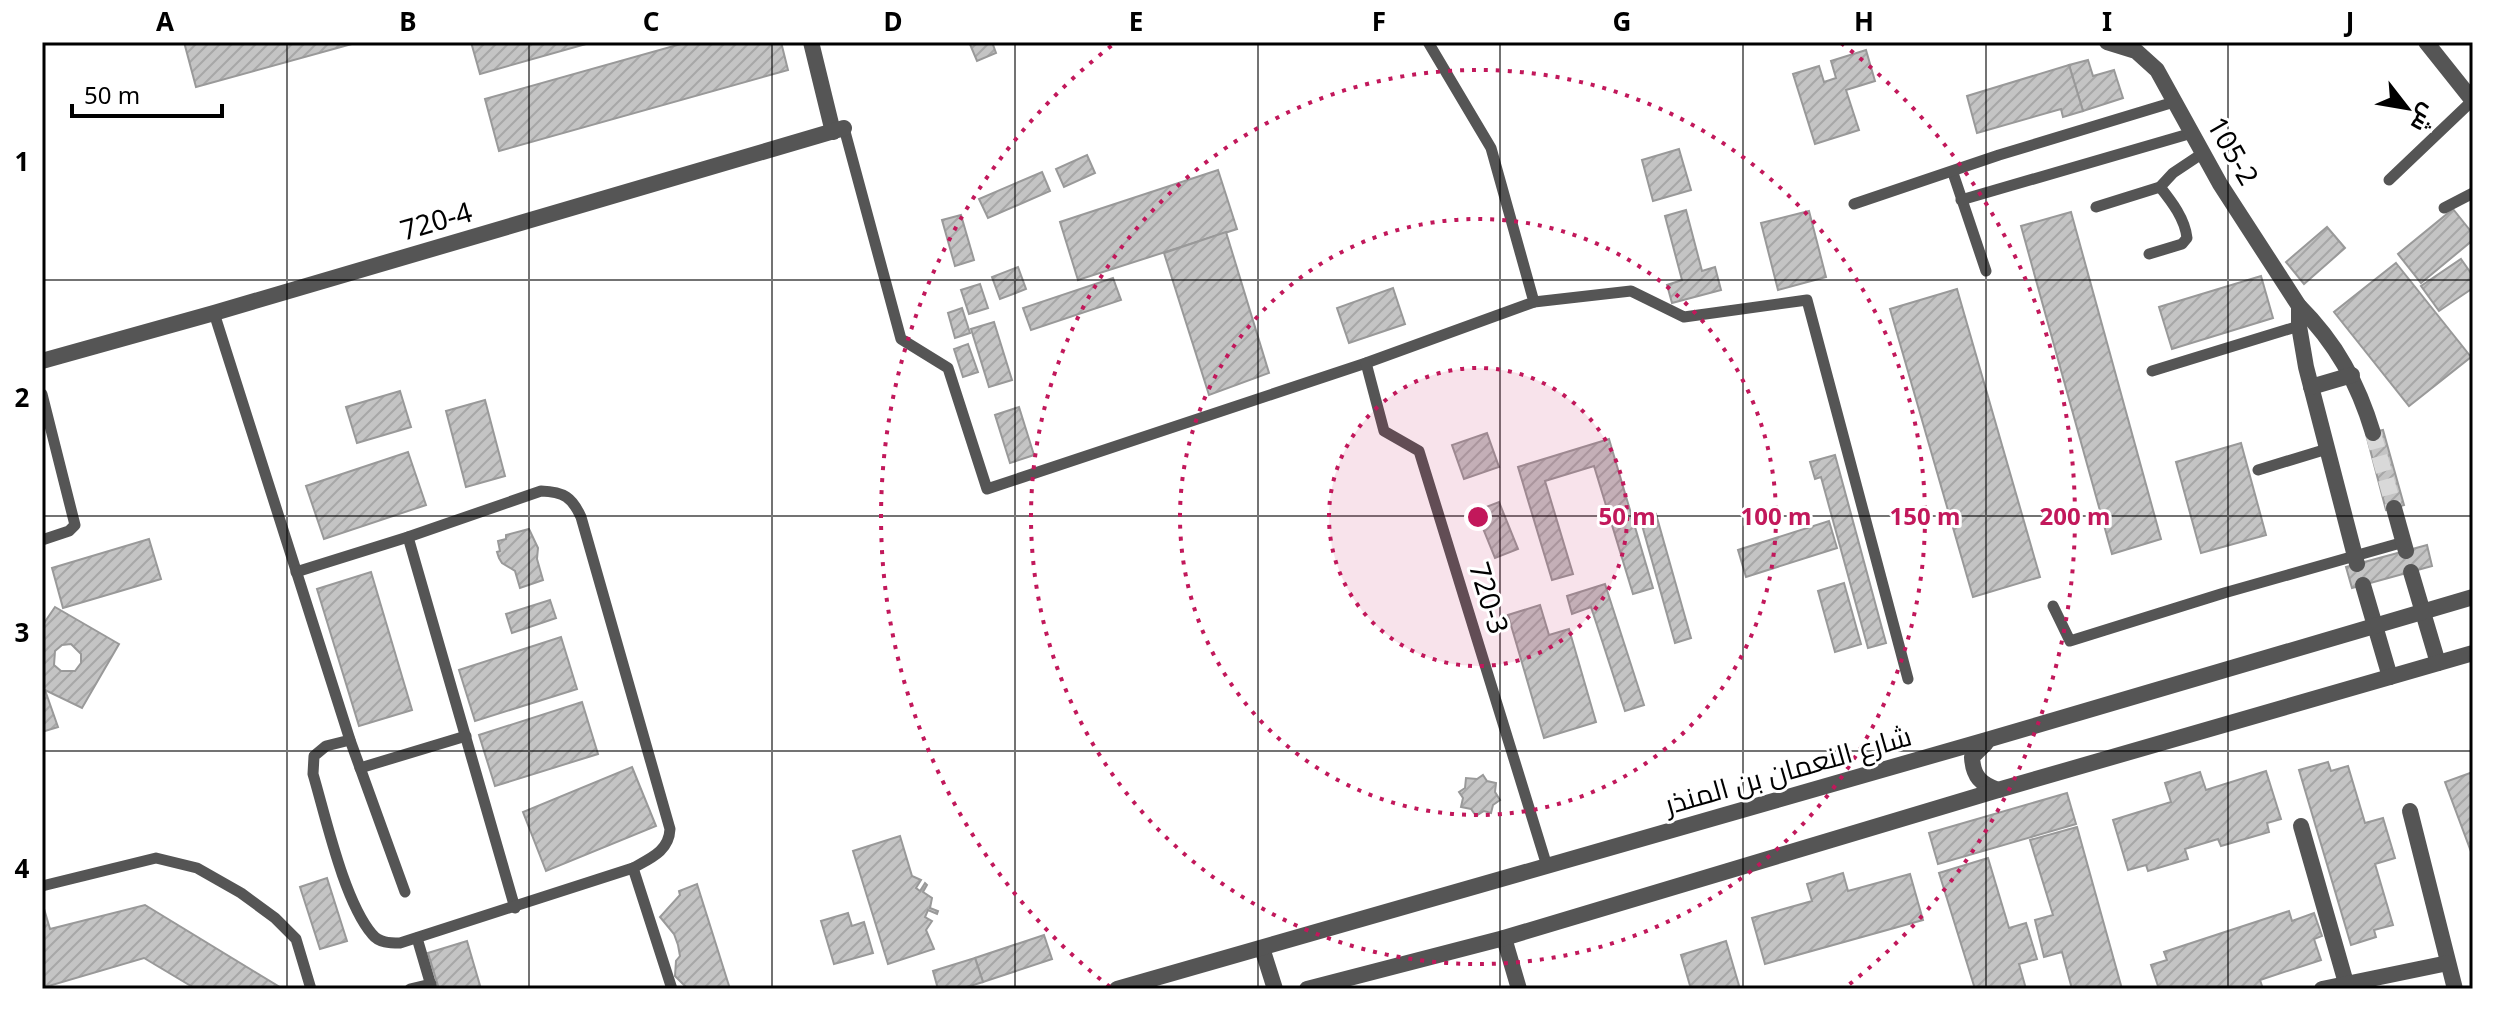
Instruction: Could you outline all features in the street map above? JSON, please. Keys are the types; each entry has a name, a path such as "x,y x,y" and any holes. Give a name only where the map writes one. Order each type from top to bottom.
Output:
{"street":[{"path":"811,42 839,130"},
{"name":"105-2","path":"2107,42 2123,45 2157,70 2203,153 2299,306 2328,338 2352,375 2373,433"},
{"path":"2426,42 2473,100"},
{"name":"720-4","path":"42,361 839,130"},
{"path":"2299,306 2301,347 2356,559"},
{"path":"2311,387 2352,375"},
{"path":"2394,508 2405,546"},
{"path":"2411,572 2438,663"},
{"path":"2363,585 2390,677"},
{"name":"شارع النعمان بن المنذر","path":"1117,989 2473,597"},
{"path":"1307,989 1504,938 1998,790 2473,653"},
{"path":"1990,739 1972,757 1972,769 1983,784 1998,790"},
{"path":"2410,811 2455,989"},
{"path":"2301,826 2346,983"},
{"path":"1504,938 1519,989"},
{"path":"1262,948 1275,989"},
{"path":"2322,989 2448,963"}],"lane":[{"path":"1428,42 1491,148 1534,302"},
{"path":"2389,180 2473,100"},
{"path":"1854,204 1999,155 2174,102"},
{"path":"839,130 901,339 948,368 987,489 1366,363 1534,302 1631,291 1684,317 1807,300 1908,679"},
{"path":"1961,200 2192,133"},
{"path":"2096,207 2160,187 2173,173 2203,153"},
{"path":"1953,173 1986,271"},
{"path":"2149,254 2182,244 2187,238 2187,230 2172,201 2160,187"},
{"path":"2444,208 2473,193"},
{"path":"214,313 350,740 405,892"},
{"path":"2152,371 2299,326"},
{"name":"720-3","path":"1366,363 1384,431 1419,451 1547,866"},
{"path":"42,394 75,525 69,531 42,540"},
{"path":"2258,470 2327,449"},
{"path":"296,572 541,491 560,492 573,500 585,531 670,829 670,840 661,852 633,868 417,938 387,943 373,937 352,902 313,774 314,756 326,746 350,740"},
{"path":"408,537 515,908"},
{"path":"2053,606 2070,641 2405,546"},
{"path":"360,768 466,736"},
{"path":"42,886 156,858 197,868 241,893 275,918 296,939 311,989"},
{"path":"633,868 672,989"},
{"path":"410,989 431,987 417,938"}],"building":[{"path":"184,42 359,42 196,87"},
{"path":"471,42 593,42 480,74"},
{"path":"688,42 781,42 788,70 499,151 485,99"},
{"path":"969,42 992,42 996,53 977,61"},
{"path":"1866,50 1875,81 1846,90 1859,130 1815,144 1793,74 1819,66 1824,82 1836,78 1831,61"},
{"path":"2088,60 2093,76 2114,70 2123,98 2083,111 2069,65"},
{"path":"2069,65 2083,111 2063,117 2061,109 1977,133 1967,96"},
{"path":"1679,149 1691,190 1653,201 1642,160"},
{"path":"1087,155 1095,173 1064,187 1056,169"},
{"path":"1218,170 1237,229 1078,280 1060,222"},
{"path":"1042,172 1050,191 988,218 979,199"},
{"path":"2453,209 2473,234 2473,240 2421,283 2398,254"},
{"path":"1686,210 1702,271 1715,267 1721,290 1672,303 1667,285 1682,280 1665,216"},
{"path":"1809,211 1826,277 1778,290 1761,223"},
{"path":"2071,212 2161,539 2112,554 2021,226"},
{"path":"961,215 974,260 955,266 942,220"},
{"path":"2327,227 2345,248 2304,284 2286,262"},
{"path":"1226,232 1269,373 1209,395 1164,253"},
{"path":"2461,259 2473,276 2473,288 2439,311 2421,286"},
{"path":"2396,263 2471,357 2409,406 2334,312"},
{"path":"1018,267 1026,289 1000,299 992,277"},
{"path":"2261,276 2273,318 2172,349 2159,307"},
{"path":"1113,278 1121,300 1031,330 1023,308"},
{"path":"980,284 988,308 969,314 961,290"},
{"path":"1393,288 1405,324 1349,343 1337,308"},
{"path":"1957,289 2040,577 1973,597 1890,309"},
{"path":"962,308 970,333 955,338 948,313"},
{"path":"994,322 1012,380 989,387 971,329"},
{"path":"968,344 978,372 963,377 954,349"},
{"path":"400,391 411,427 357,443 346,407"},
{"path":"485,400 505,476 466,487 446,411"},
{"path":"1019,407 1034,455 1010,463 995,415"},
{"path":"2383,430 2404,505 2386,510 2366,434"},
{"path":"1487,433 1499,467 1464,479 1452,445"},
{"path":"1609,439 1653,588 1633,594 1594,466 1545,481 1573,574 1552,580 1518,467"},
{"path":"2241,443 2266,535 2201,553 2176,462"},
{"path":"408,452 426,505 324,539 306,486"},
{"path":"1835,455 1886,643 1868,648 1821,477 1815,479 1810,462"},
{"path":"1499,502 1518,549 1495,558 1476,511"},
{"path":"1656,514 1691,638 1675,643 1640,518"},
{"path":"1829,521 1837,548 1746,577 1738,550"},
{"path":"529,529 538,548 537,559 543,580 520,588 515,571 499,558 498,541 506,539 506,535"},
{"path":"149,539 161,579 63,608 52,568"},
{"path":"2427,545 2432,566 2352,588 2346,567"},
{"path":"371,572 412,710 359,726 317,589"},
{"path":"1844,583 1861,644 1835,652 1818,591"},
{"path":"1605,584 1644,705 1625,711 1591,607 1572,614 1567,596"},
{"path":"550,600 556,618 512,633 506,614"},
{"path":"1540,605 1549,635 1569,629 1596,722 1544,738 1508,615"},
{"path":"55,607 119,644 82,708 45,690 58,727 42,732 42,626","holes":["71,644 81,654 81,663 75,671 61,671 54,665 55,651 62,645"]},
{"path":"561,637 577,689 475,721 459,670"},
{"path":"582,702 598,754 495,786 479,735"},
{"path":"2328,762 2331,771 2348,766 2365,823 2383,818 2395,858 2375,864 2393,925 2374,930 2376,937 2351,945 2299,770"},
{"path":"632,767 656,826 546,871 523,812"},
{"path":"2266,771 2281,819 2267,823 2269,832 2221,846 2218,839 2185,849 2188,859 2148,871 2146,865 2128,870 2113,820 2171,802 2165,783 2200,772 2206,790"},
{"path":"2473,772 2473,857 2445,782"},
{"path":"1483,775 1487,781 1496,783 1495,792 1500,800 1493,805 1491,813 1484,811 1476,816 1471,809 1461,807 1463,798 1459,792 1465,788 1466,778 1477,779"},
{"path":"2067,793 2076,824 1938,864 1929,833"},
{"path":"2077,827 2122,989 2072,989 2062,952 2044,957 2035,920 2053,915 2030,840"},
{"path":"900,836 912,876 921,880 916,888 920,891 925,883 927,885 923,892 932,898 930,908 938,911 937,914 928,910 925,917 932,921 926,930 934,949 888,964 853,851"},
{"path":"1988,858 2009,928 2026,923 2037,959 2019,964 2026,989 1975,989 1939,873"},
{"path":"1843,873 1848,891 1910,874 1923,920 1765,964 1752,918 1812,901 1807,884"},
{"path":"327,878 347,941 320,949 300,887"},
{"path":"697,884 730,989 688,989 675,976 676,961 680,956 678,945 674,934 660,917 680,895 679,891"},
{"path":"42,902 50,929 145,905 283,989 196,989 144,958 42,988"},
{"path":"2289,911 2292,921 2314,913 2322,936 2314,939 2321,960 2260,980 2263,989 2159,989 2151,965 2167,960 2164,952"},
{"path":"848,913 852,926 864,922 873,953 834,964 821,921"},
{"path":"1044,935 1052,959 983,982 975,958"},
{"path":"467,941 481,989 439,989 428,953"},
{"path":"1726,941 1740,989 1691,989 1681,955"},
{"path":"975,958 983,982 960,989 938,989 933,971"}],"tunnel":[{"path":"2373,433 2394,508"}]}
